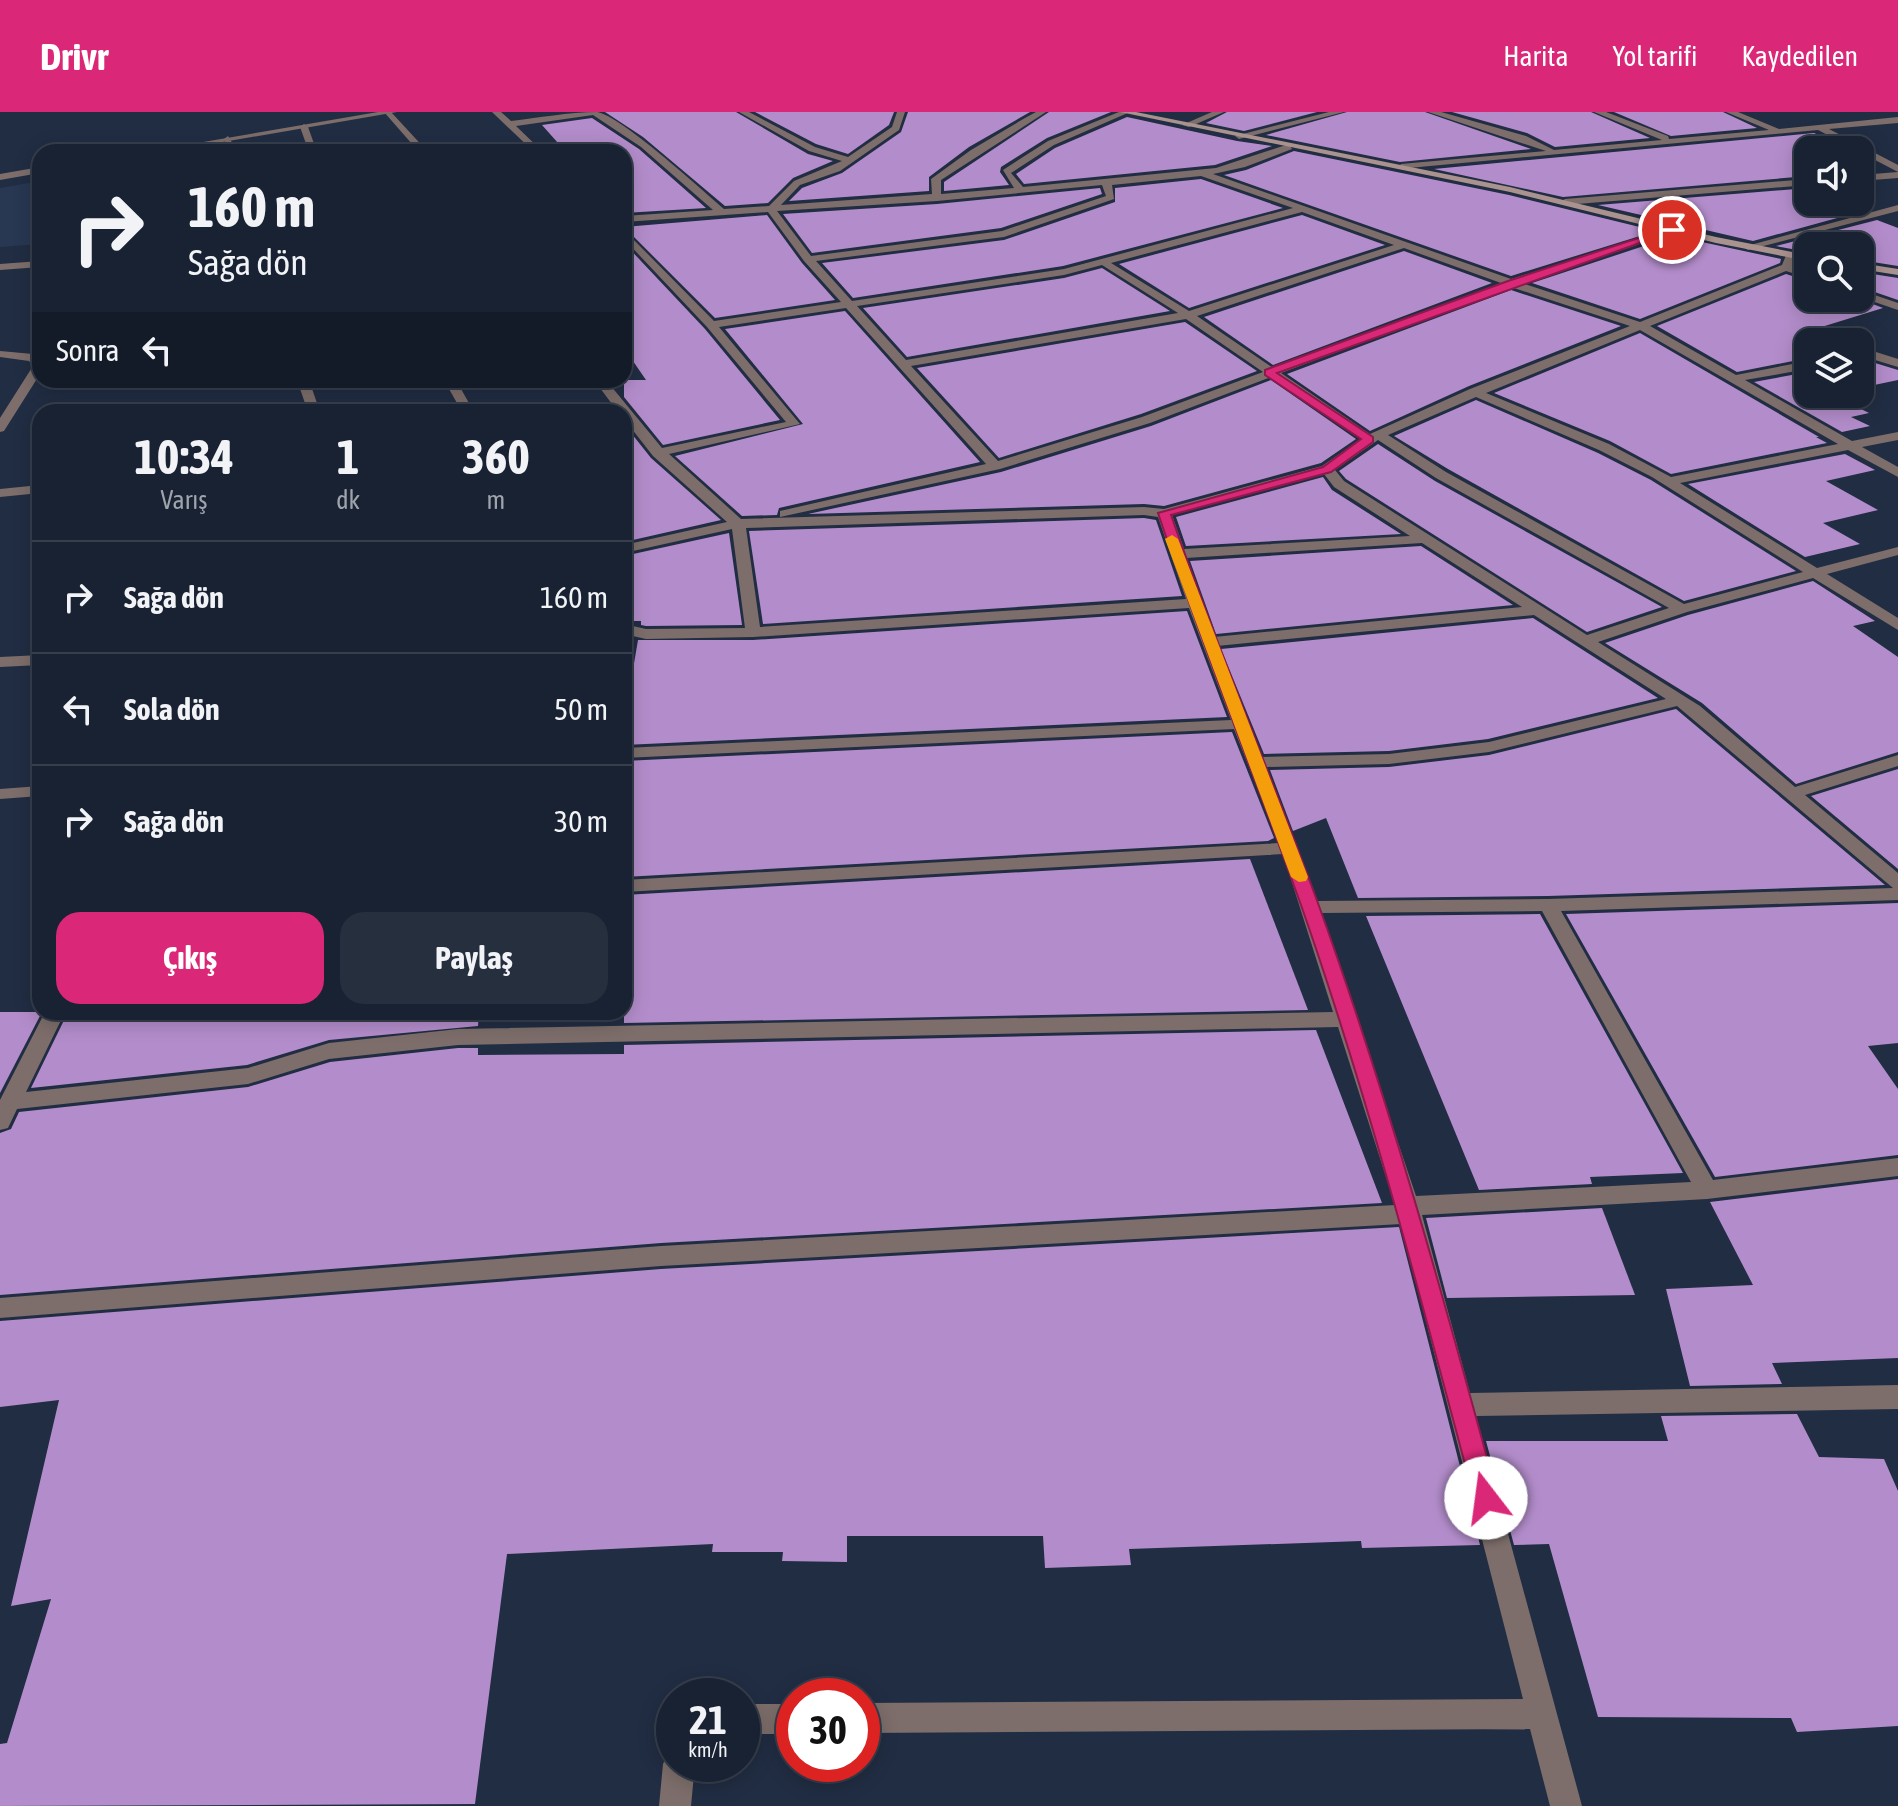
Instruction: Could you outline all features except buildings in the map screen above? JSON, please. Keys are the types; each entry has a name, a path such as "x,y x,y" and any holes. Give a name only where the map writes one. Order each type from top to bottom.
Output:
{"main road":[{"path":"1125,112 1565,202 1794,260"},
{"path":"1874,268 1898,272"}],"street":[{"path":"198,144 390,112 417,144"},
{"path":"496,112 531,144"},
{"path":"511,124 594,112 644,145 722,212"},
{"path":"743,112 812,149 850,161"},
{"path":"771,209 797,183 850,161 896,128 901,112"},
{"path":"937,198 936,179 992,144 1006,131 1042,112"},
{"path":"1021,191 1006,172 1051,143 1125,112"},
{"path":"1186,125 1220,112"},
{"path":"1239,136 1340,112"},
{"path":"1432,112 1523,138 1553,150"},
{"path":"1598,112 1672,140"},
{"path":"1730,112 1779,131"},
{"path":"1401,167 1553,150 1898,120"},
{"path":"304,127 310,144"},
{"path":"1818,127 1898,172"},
{"path":"228,139 230,144"},
{"path":"632,218 937,198 1200,172 1265,159 1289,147"},
{"path":"0,177 32,171"},
{"path":"1200,172 1643,327 1898,473"},
{"path":"1874,176 1898,172"},
{"path":"808,259 1004,234 1111,197 1106,182"},
{"path":"1565,202 1794,183"},
{"path":"1748,247 1898,208"},
{"path":"771,209 808,259 995,466"},
{"path":"711,325 1106,264 1302,209"},
{"path":"1884,211 1898,215"},
{"path":"632,547 995,466 1146,420 1511,283 1672,230"},
{"path":"632,241 711,325 794,424 658,453"},
{"path":"904,364 1188,315 1404,245"},
{"path":"738,524 1144,511 1164,513 1327,469 1373,437 1474,392 1628,329 1643,327 1788,261 1794,265"},
{"path":"1106,264 1188,315 1269,373 1373,437 1682,609"},
{"path":"0,267 32,265"},
{"path":"1874,298 1898,307"},
{"path":"0,354 32,358"},
{"path":"1874,356 1898,363"},
{"path":"1734,379 1794,368"},
{"path":"0,428 32,377"},
{"path":"606,388 619,404"},
{"path":"1474,392 1604,447 1669,481 1898,625"},
{"path":"632,420 658,453 738,524 753,632"},
{"path":"1669,481 1898,436"},
{"path":"1327,469 1339,484 1679,701 1794,793 1898,883"},
{"path":"0,493 32,490"},
{"path":"1164,513 1208,642 1290,848 1408,1210 1566,1806"},
{"path":"1176,554 1424,539"},
{"path":"1585,641 1682,609 1898,551"},
{"path":"632,631 646,634 753,632 1195,603"},
{"path":"1208,642 1538,610"},
{"path":"0,662 32,660"},
{"path":"1254,762 1389,759 1489,747 1679,701"},
{"path":"632,753 1242,724"},
{"path":"1794,793 1898,760"},
{"path":"0,794 32,792"},
{"path":"632,886 1290,848"},
{"path":"1310,907 1548,905 1898,894"},
{"path":"1548,905 1707,1190"},
{"path":"5,1112 248,1076 329,1051 458,1037 1345,1019"},
{"path":"5,1112 51,1020"},
{"path":"0,1308 661,1256 1707,1190 1898,1167"},
{"path":"1462,1405 1898,1397"},
{"path":"880,1718 1542,1714"},
{"path":"675,1806 677,1782"}],"shaded area":[{"path":"32,182 32,245 0,247 0,188"}],"slow traffic":[{"path":"1172,539 1208,642 1299,877"}],"route":[{"path":"1486,1498 1410,1214 1310,907 1290,848 1208,642 1164,513 1327,469 1369,439 1269,373 1511,283 1672,230"}]}
